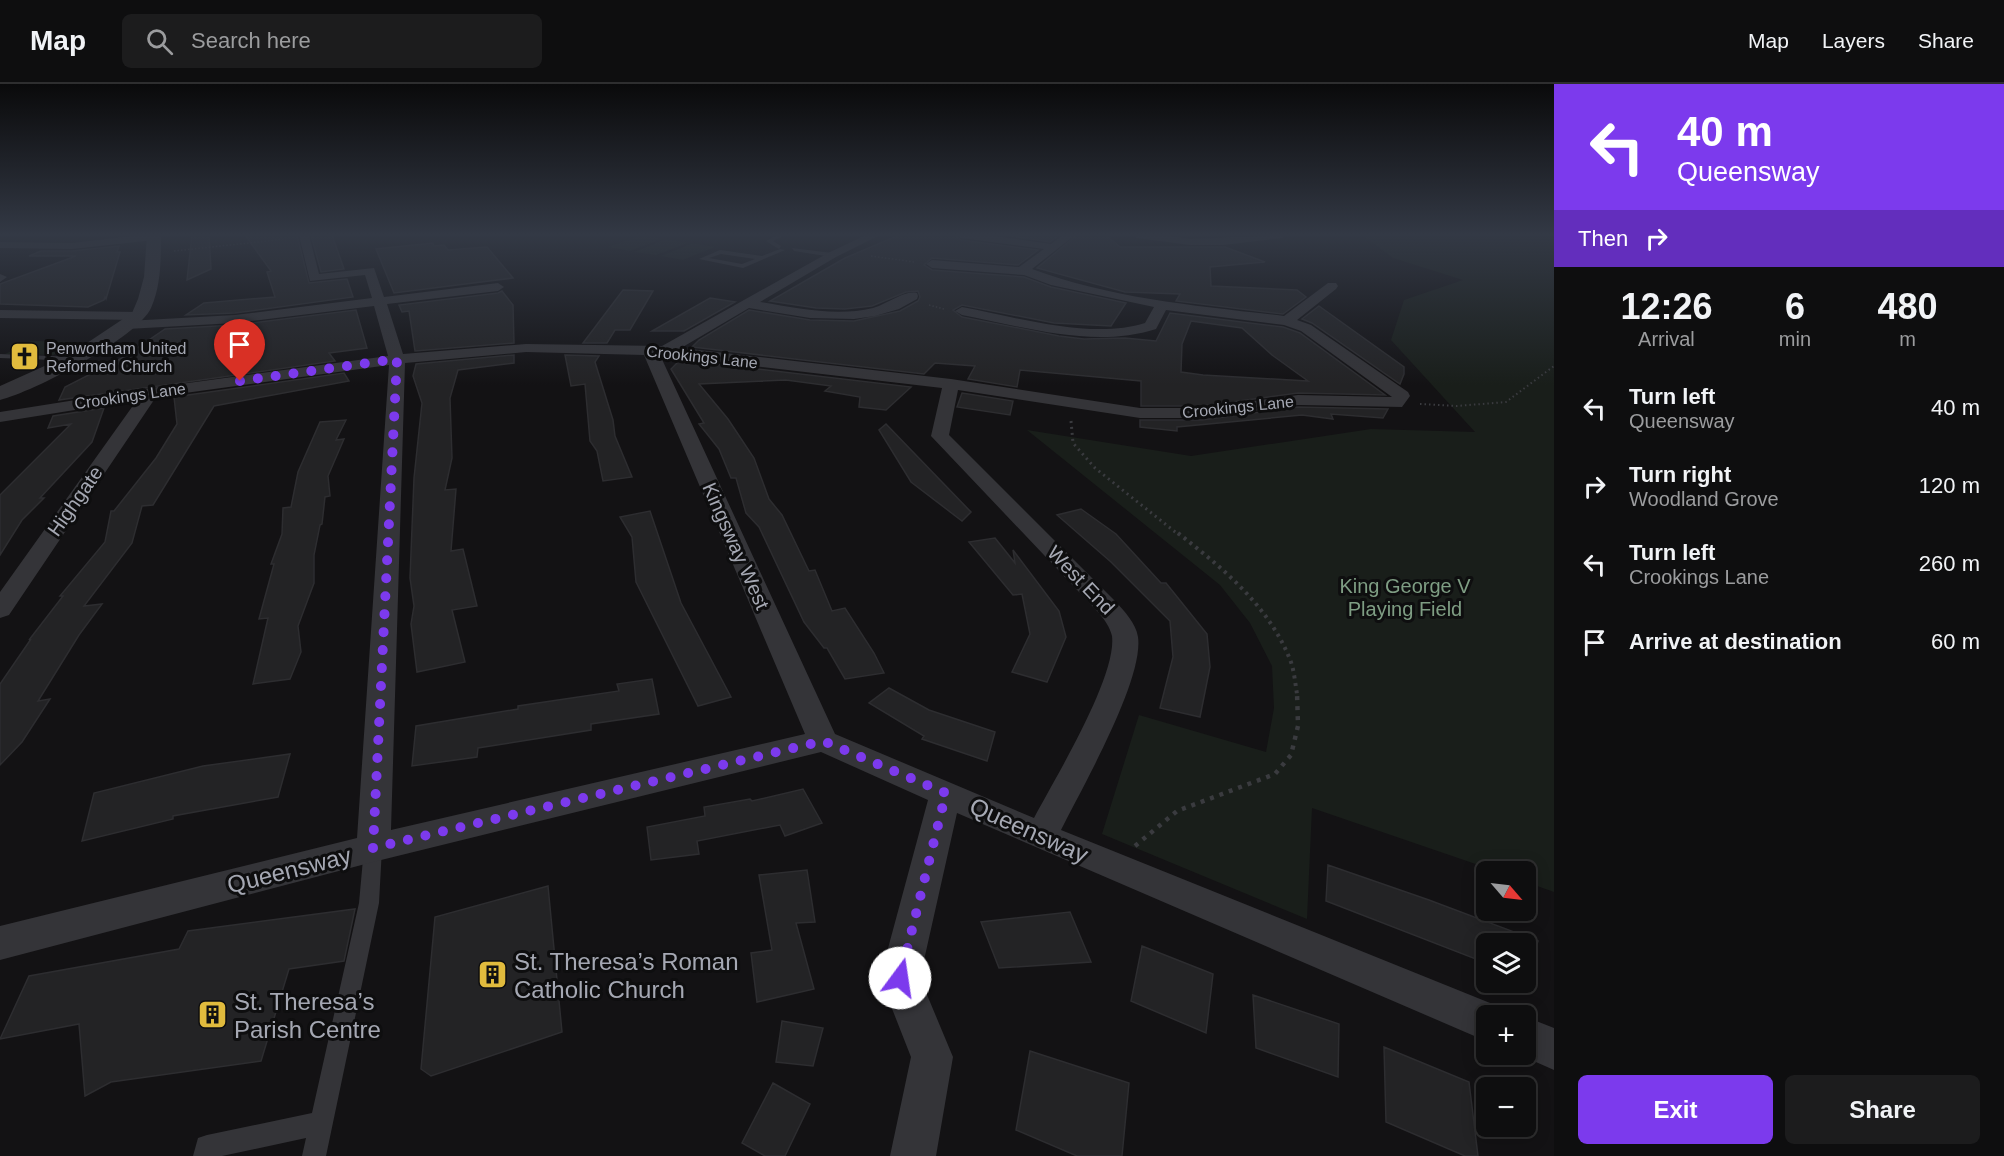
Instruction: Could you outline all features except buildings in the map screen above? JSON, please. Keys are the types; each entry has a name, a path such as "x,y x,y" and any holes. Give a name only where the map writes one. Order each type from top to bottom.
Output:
{"street":[{"path":"0,393 76,359 132,321 145,308 148,285"},
{"path":"373,848 397,359 375,285"},
{"path":"657,351 782,285"},
{"path":"1069,285 1162,305 1287,321 1306,328 1399,399"},
{"path":"1287,321 1333,286"},
{"path":"0,314 132,321 235,320 498,287"},
{"path":"748,304 803,313 862,314 882,311 913,300"},
{"path":"962,311 984,319 1132,333 1151,326 1162,305"},
{"name":"Crookings Lane","path":"0,417 151,393 397,359 526,348 657,351 951,384 1140,413 1202,413 1298,400 1399,399"},
{"name":"Kingsway West","path":"657,351 823,741"},
{"name":"West End","path":"951,384 940,436 1119,620 1125,637 1125,654 1109,700 1041,836"},
{"name":"Highgate","path":"0,610 151,393"},
{"name":"Queensway","path":"0,943 373,848 823,741 1041,836 1476,1017"},
{"path":"913,1156 932,1057 900,978 946,793"},
{"path":"1536,1041 1554,1049"}],"lane":[{"path":"0,356 76,359"},
{"path":"314,1156 369,903 373,848"},
{"path":"205,1156 207,1147 321,1123"}],"path":[{"path":"1399,399 1457,406 1506,402 1554,366"},
{"path":"1071,402 1073,442 1084,457 1151,514 1222,568 1260,609 1277,633 1290,659 1299,701 1298,726 1290,755 1275,774 1177,811 1111,865"}],"green space":[{"name":"King George V Playing Field","path":"1448,285 1554,285 1554,892 1536,886 1536,861 1476,861 1476,864 1312,808 1307,919 1102,834 1139,715 1266,752 1274,708 1272,666 1250,623 1220,585 1027,430 1191,456 1371,429 1475,432 1391,340 1404,300"},
{"path":"31,341 78,342 53,355 5,354"}],"place":[{"name":"Penwortham United Reformed Church","path":"25,357"},
{"name":"St. Theresa’s Roman Catholic Church","path":"493,975"},
{"name":"St. Theresa’s Parish Centre","path":"213,1015"}],"route":[{"path":"240,381 397,359 373,848 823,741 946,793 900,978"}]}
